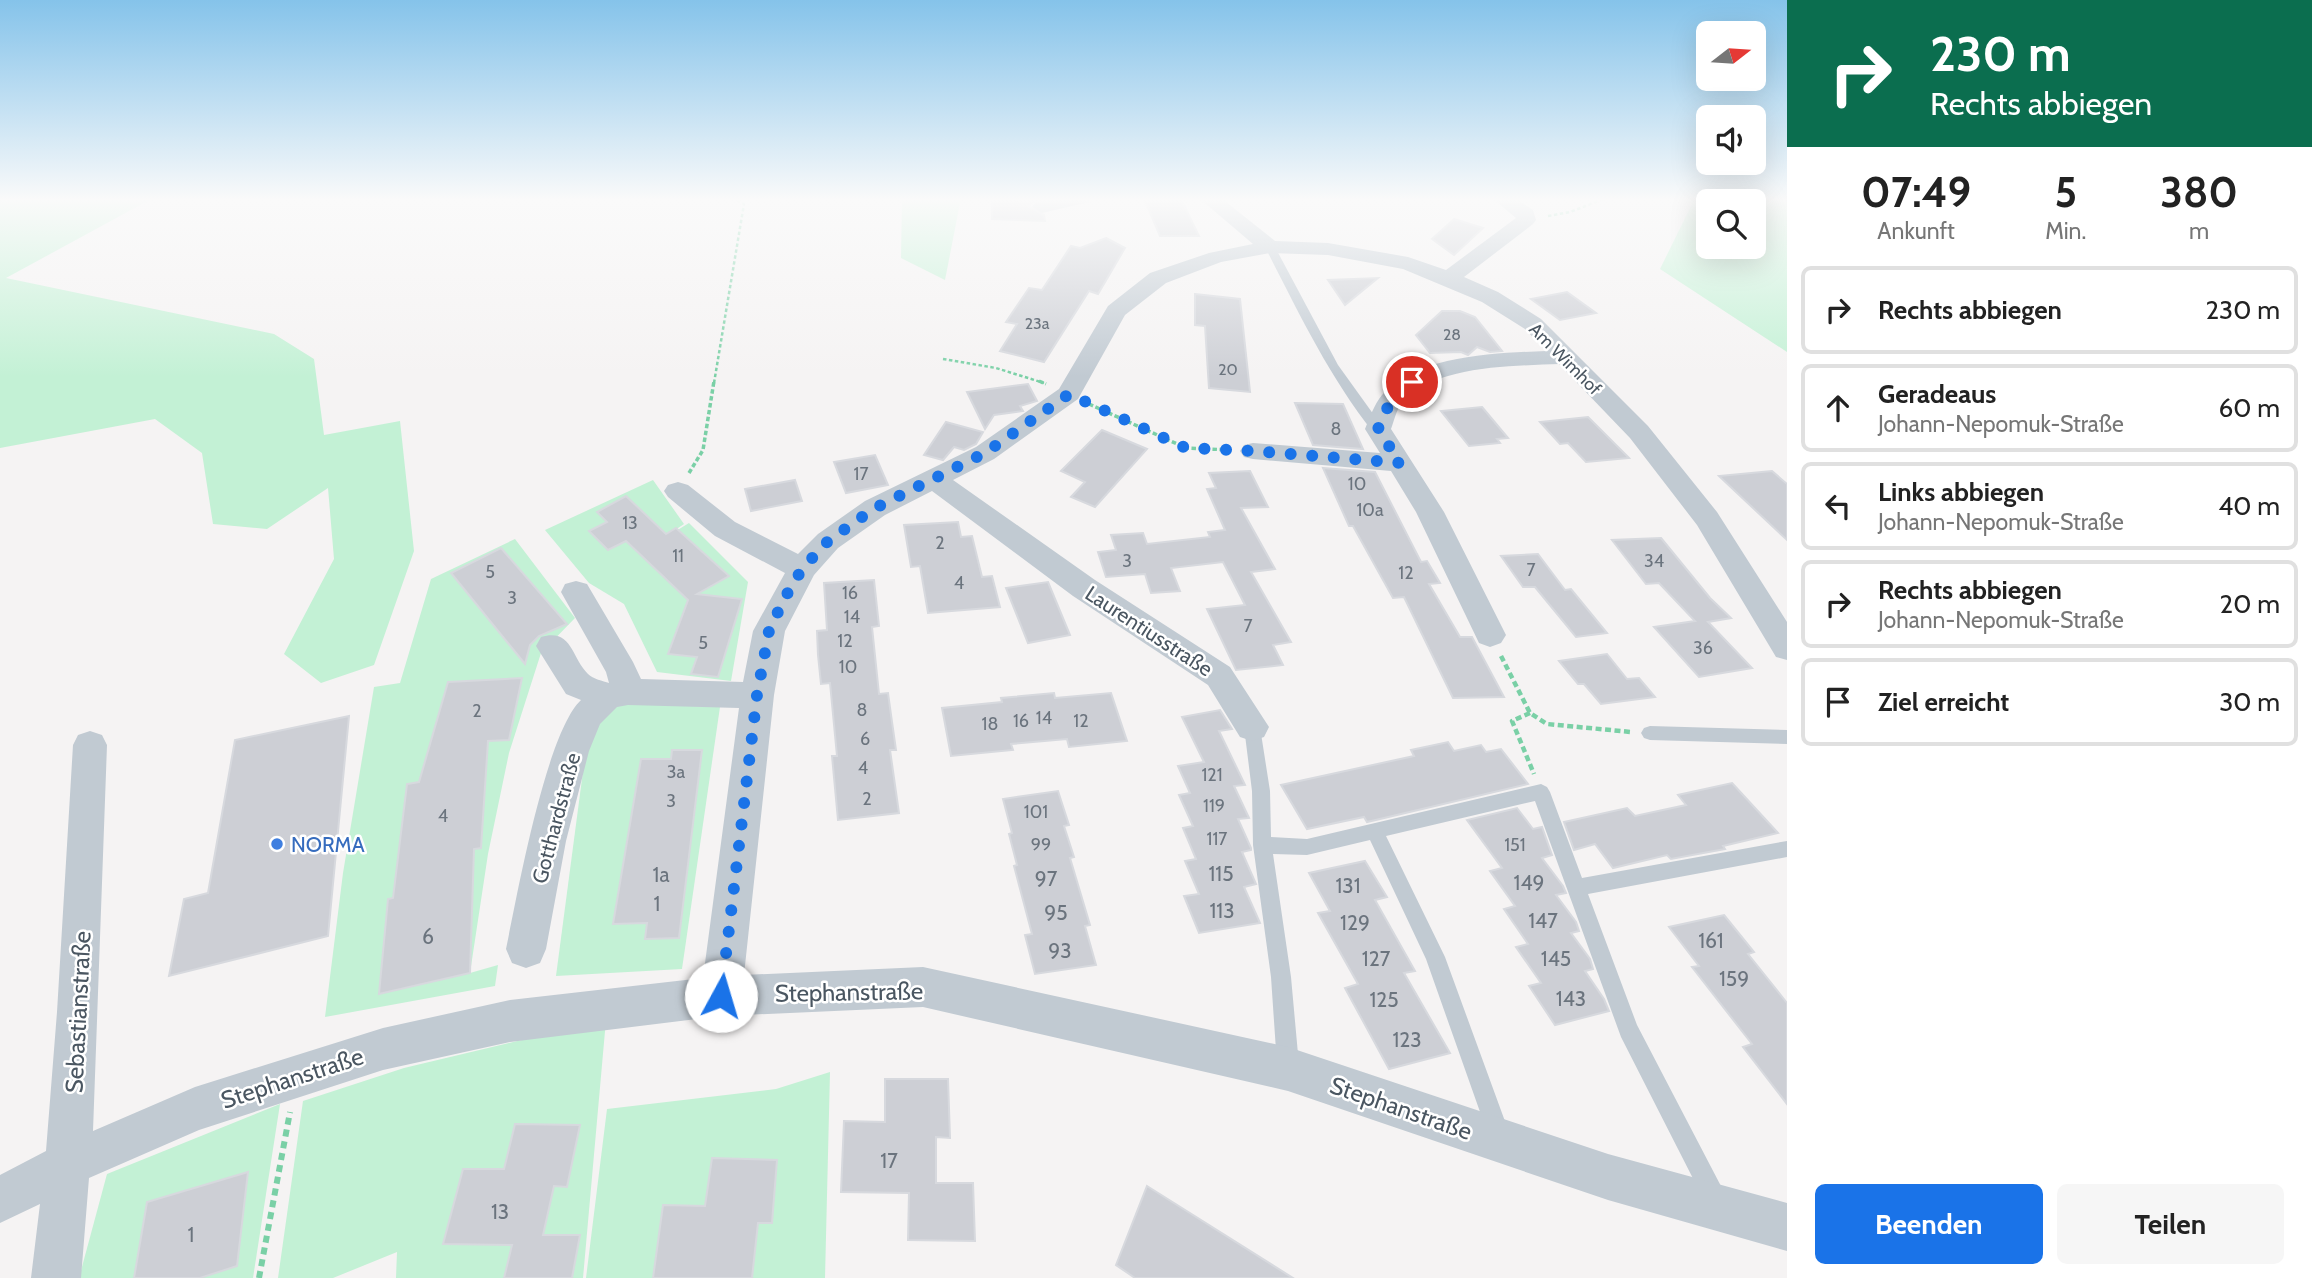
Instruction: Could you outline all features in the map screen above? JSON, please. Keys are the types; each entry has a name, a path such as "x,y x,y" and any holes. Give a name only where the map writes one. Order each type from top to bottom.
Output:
{"street":[{"name":"Am Wimhof","path":"721,996 757,695 769,631 802,569 828,541 875,508 985,453 1069,394 1116,311 1157,278 1214,258"},
{"name":"Am Wimhof","path":"1382,258 1408,263 1449,278 1490,297 1533,324 1639,432 1777,615 1787,648"},
{"path":"1449,278 1476,258"},
{"path":"1490,635 1430,512 1378,429 1391,400 1412,382 1455,367 1516,359 1566,357"},
{"path":"1253,451 1400,463"},
{"name":"Laurentiusstraße","path":"935,480 1073,581 1219,676 1252,727"},
{"path":"678,491 725,529 802,569"},
{"path":"576,592 622,671 617,694"},
{"path":"552,646 578,685 617,694 757,695"},
{"name":"Gotthardstraße","path":"526,949 547,841 572,751 586,716 617,694"},
{"name":"Sebastianstraße","path":"56,1278 69,1164 80,1015 90,745"},
{"name":"Stephanstraße","path":"0,1200 69,1164 195,1109 383,1049 510,1021 721,996 923,987 1288,1069 1608,1177 1787,1227"}],"lane":[{"path":"1275,258 1335,374 1354,402 1378,429"},
{"name":"Laurentiusstraße","path":"1252,727 1261,791 1262,845 1281,977 1288,1069"},
{"path":"1650,733 1787,737"},
{"path":"1262,845 1307,847 1541,792 1628,1030 1720,1207"},
{"name":"Stephanstraße","path":"1374,831 1434,957 1502,1142"},
{"path":"1575,888 1787,849"}],"path":[{"path":"678,491 703,450 735,258"},
{"path":"943,359 982,364 1025,375 1186,448 1253,451"},
{"path":"1490,635 1530,713 1547,724 1650,733"},
{"path":"1530,713 1512,721 1541,792"},
{"path":"259,1278 296,1077"}],"green space":[{"path":"0,258 43,258 6,278 274,334 314,359 324,435 400,421 414,551 374,665 321,683 284,654 334,559 328,488 267,529 213,524 202,453 155,419 0,448"},
{"path":"901,258 949,258 945,280"},
{"path":"1666,258 1787,258 1787,352 1660,269"},
{"path":"653,480 684,524 650,547 689,523 748,582 731,681 657,672 624,604 589,583 545,530"},
{"path":"515,539 575,618 541,653 509,753 488,854 470,973 498,965 495,986 325,1017 343,873 374,687 400,683 431,579"},
{"path":"608,703 720,707 682,969 556,976 587,741"},
{"path":"606,1020 583,1278 396,1278 397,1252 333,1278 278,1278 303,1101 404,1068"},
{"path":"830,1072 825,1278 586,1278 607,1109 776,1089"},
{"path":"280,1104 253,1278 79,1278 107,1174"}],"building":[{"path":"1063,258 1119,258 1098,294 1089,291 1044,362 1000,351 1017,324 1006,322 1029,288 1042,290"},
{"path":"1378,278 1345,305 1328,280"},
{"path":"1567,292 1596,313 1560,320 1531,299"},
{"path":"1195,294 1240,299 1250,392 1209,388 1205,326 1195,325"},
{"path":"1442,311 1460,311 1475,317 1502,351 1490,352 1477,347 1468,355 1461,352 1430,353 1416,335"},
{"path":"1028,384 1037,401 1020,406 1023,411 994,415 985,429 967,392"},
{"path":"1295,403 1343,404 1363,449 1313,445"},
{"path":"1482,407 1508,438 1497,439 1500,443 1469,446 1441,411"},
{"path":"1588,417 1629,458 1586,462 1568,443 1560,444 1540,422"},
{"path":"946,422 983,432 976,444 964,450 954,447 943,460 924,455"},
{"path":"1102,430 1147,449 1095,507 1071,497 1085,482 1061,471"},
{"path":"875,455 888,485 846,493 834,462"},
{"path":"1323,468 1375,472 1421,562 1427,561 1440,583 1429,584 1460,637 1472,637 1504,697 1453,698 1404,597 1393,598 1353,526 1349,526"},
{"path":"1250,471 1268,507 1241,508 1275,569 1251,572 1291,642 1273,645 1283,665 1236,670 1207,609 1245,605 1223,562 1171,568 1180,591 1151,593 1145,574 1106,577 1098,552 1116,550 1111,535 1143,533 1147,544 1210,537 1208,532 1225,530 1207,489 1216,488 1209,473"},
{"path":"1772,471 1787,484 1787,540 1719,476"},
{"path":"795,480 802,501 751,511 745,489"},
{"path":"626,496 666,534 676,528 729,576 697,594 742,599 718,677 691,674 697,657 668,654 688,600 626,541 608,550 589,531 607,522 597,512"},
{"path":"958,522 961,537 972,536 982,577 992,576 1000,607 928,613 920,566 911,567 904,525"},
{"path":"1661,538 1710,598 1731,618 1708,622 1752,668 1699,677 1654,627 1695,621 1659,583 1646,584 1612,540"},
{"path":"501,548 567,624 539,636 530,645 525,664 451,573"},
{"path":"1538,554 1565,590 1571,589 1607,633 1576,637 1535,587 1523,587 1501,556"},
{"path":"874,580 879,626 872,627 879,694 888,693 896,750 890,750 899,813 838,820 832,756 837,756 830,683 821,684 818,655 817,631 827,630 824,583"},
{"path":"1048,582 1070,635 1028,643 1006,588"},
{"path":"1607,654 1627,679 1639,678 1655,697 1601,704 1584,684 1578,684 1559,661"},
{"path":"522,678 509,740 488,741 481,848 474,849 470,973 379,994 388,899 393,898 407,784 419,782 448,682"},
{"path":"1054,693 1055,698 1111,693 1127,741 1069,747 1067,739 1011,744 1013,750 951,756 942,708"},
{"path":"1220,710 1232,729 1219,731 1245,785 1234,786 1249,818 1238,819 1251,848 1242,852 1256,884 1244,887 1260,923 1199,933 1184,896 1199,894 1185,861 1196,859 1183,828 1193,826 1179,795 1190,793 1178,766 1204,762 1182,717"},
{"name":"NORMA","path":"349,716 328,936 169,976 184,899 208,893 235,740"},
{"path":"1448,742 1454,751 1481,745 1486,752 1501,749 1528,784 1367,822 1364,817 1307,829 1281,785 1414,756 1411,750"},
{"path":"672,750 702,750 679,938 645,939 647,923 613,924 641,759 671,759"},
{"path":"1732,783 1778,833 1723,846 1725,849 1671,859 1667,855 1613,868 1595,844 1574,850 1564,822 1627,808 1635,816 1686,805 1678,795"},
{"path":"1058,791 1069,825 1064,826 1074,857 1070,858 1090,925 1085,926 1096,965 1035,974 1025,935 1032,934 1014,866 1017,865 1009,834 1012,833 1003,799"},
{"path":"1517,808 1533,829 1542,827 1552,855 1542,858 1563,886 1566,893 1556,895 1576,922 1579,931 1571,933 1590,959 1593,969 1585,971 1609,1011 1555,1025 1529,986 1541,983 1516,947 1528,944 1504,909 1515,906 1490,871 1502,868 1467,820"},
{"path":"1365,861 1387,897 1375,900 1415,971 1404,973 1450,1053 1389,1069 1345,988 1358,984 1318,913 1330,911 1309,873"},
{"path":"1724,915 1754,952 1748,954 1787,1003 1787,1104 1743,1047 1752,1044 1692,967 1699,966 1669,927"},
{"path":"885,1079 948,1079 950,1138 936,1137 936,1183 973,1183 975,1241 908,1240 909,1193 841,1192 844,1121 885,1122"},
{"path":"515,1124 580,1125 567,1187 554,1186 543,1235 580,1235 572,1278 504,1278 512,1245 443,1244 463,1169 504,1169"},
{"path":"712,1158 777,1160 772,1223 758,1223 752,1278 653,1278 663,1205 705,1206"},
{"path":"248,1172 237,1266 200,1278 134,1278 147,1202"},
{"path":"1147,1186 1293,1278 1135,1278 1116,1265"}],"place":[{"name":"NORMA","path":"277,844"}],"route":[{"path":"721,996 757,695 769,631 802,569 828,541 875,508 985,453 1069,394 1186,448 1400,463 1378,429 1391,400 1412,382"}]}
